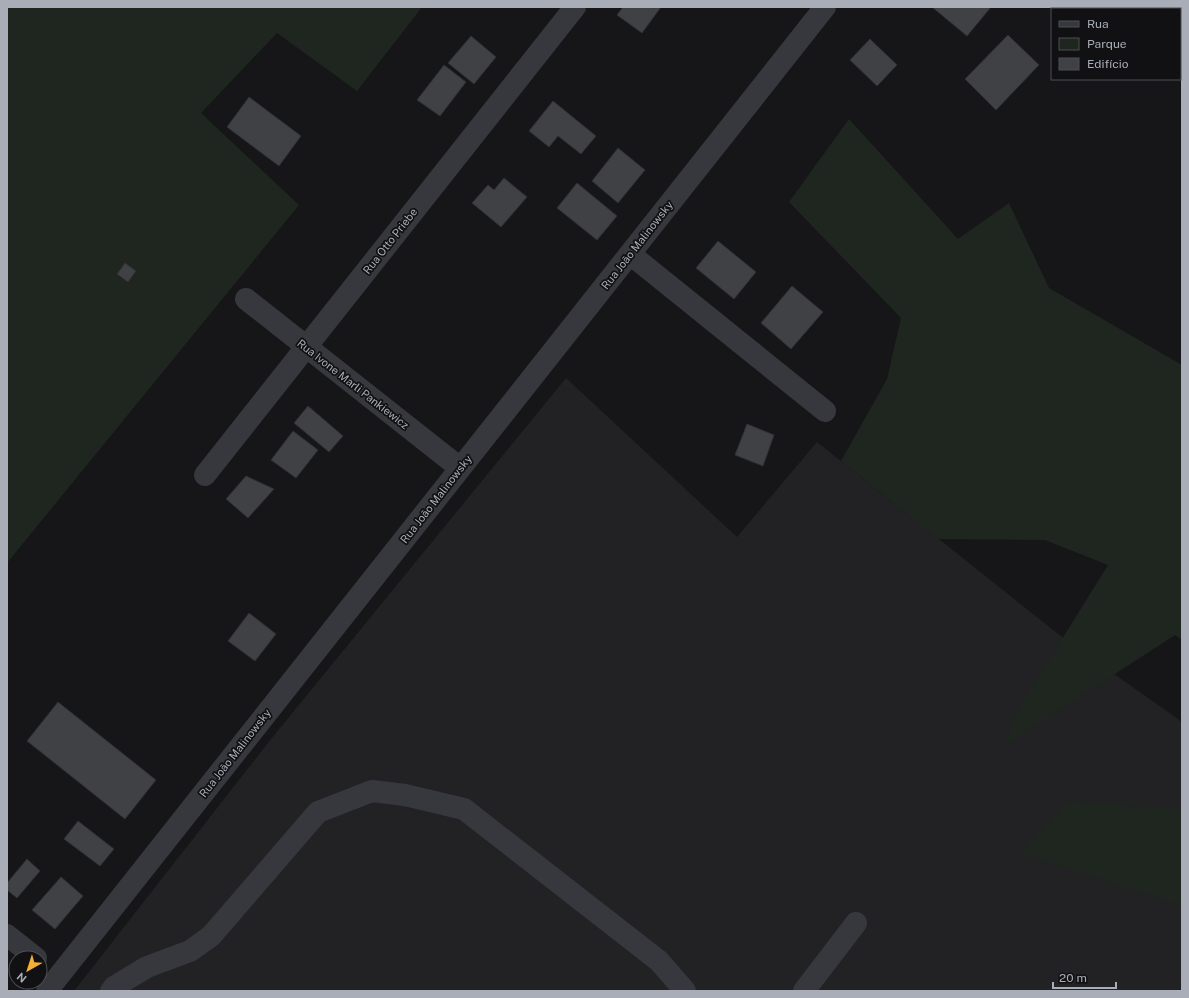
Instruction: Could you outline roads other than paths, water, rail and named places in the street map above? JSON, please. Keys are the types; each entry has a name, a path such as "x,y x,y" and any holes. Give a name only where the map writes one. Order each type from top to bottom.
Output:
{"street":[{"name":"Rua Otto Priebe","path":"205,475 575,7"},
{"name":"Rua João Malinowsky","path":"53,983 825,7"},
{"path":"630,254 825,411"},
{"name":"Rua Ivone Marli Pankiewicz","path":"246,299 460,468"},
{"path":"111,991 114,987 146,967 190,951 211,936 318,812 372,791 405,795 464,809 659,961 685,991"},
{"path":"804,991 856,923"},
{"path":"7,935 26,950"}]}
